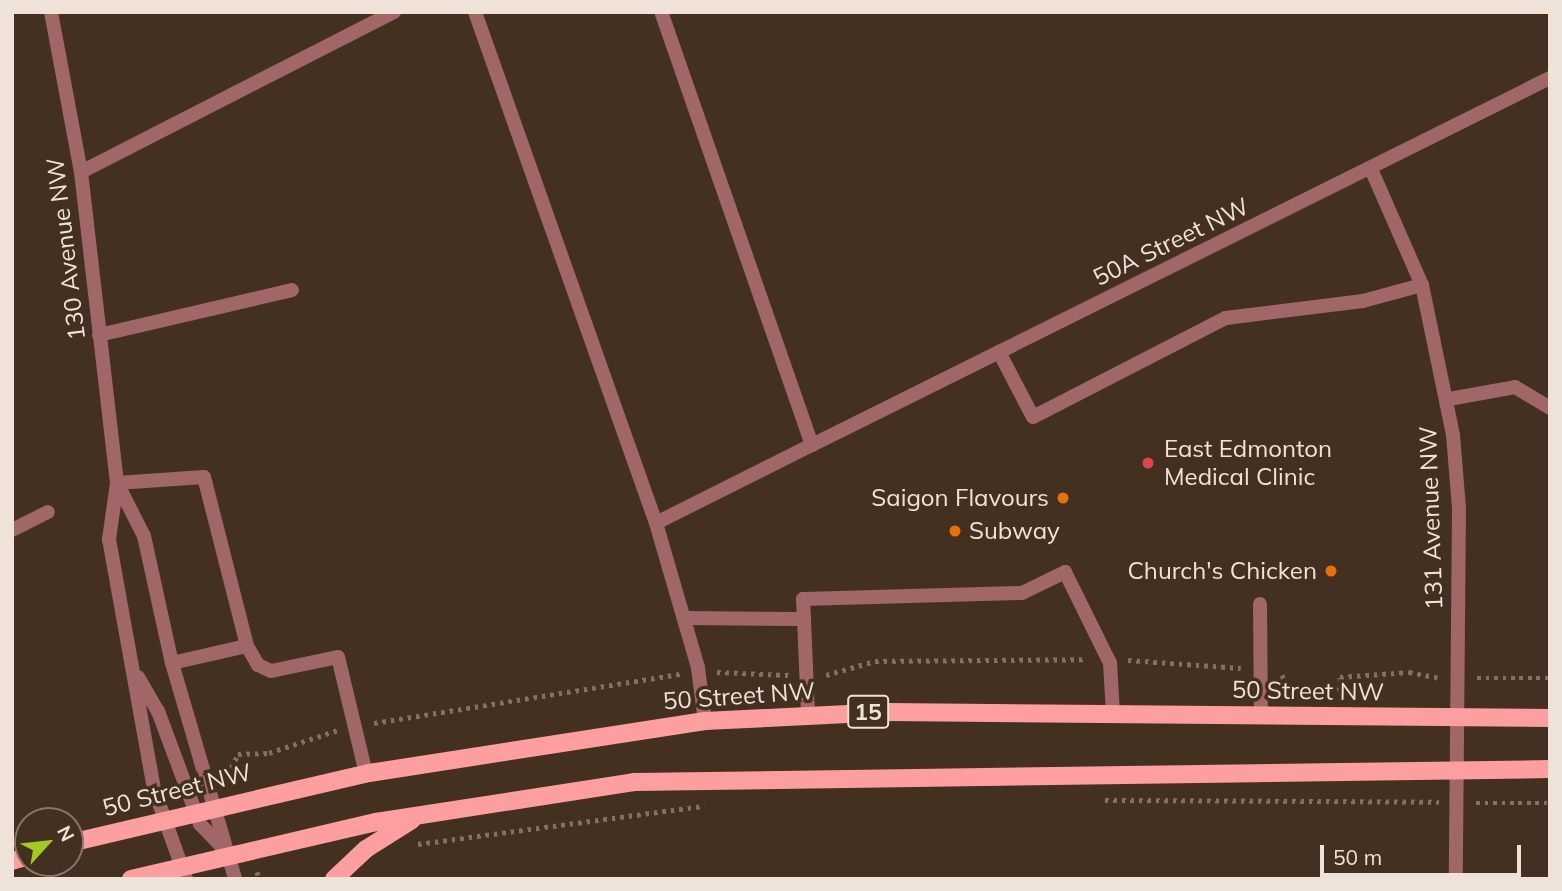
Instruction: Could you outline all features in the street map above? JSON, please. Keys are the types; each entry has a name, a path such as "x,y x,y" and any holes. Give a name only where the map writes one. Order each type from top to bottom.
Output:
{"main road":[{"name":"50 Street NW","path":"84,839 195,809 366,774 705,721 808,714 1261,714 1550,718"},
{"path":"131,879 183,871 227,852 426,813 634,782 730,777 1550,769"},
{"path":"334,879 366,849 426,813"}],"street":[{"name":"130 Avenue NW","path":"51,12 81,172 117,483 109,539 163,817 183,871"},
{"path":"81,172 394,12"},
{"path":"475,12 656,523 685,618 698,672 705,721"},
{"path":"660,12 812,446"},
{"name":"50A Street NW","path":"656,523 1550,78"},
{"name":"131 Avenue NW","path":"1371,169 1422,285 1448,399 1459,508 1456,879"},
{"path":"999,352 1033,417 1226,318 1363,301 1422,285"},
{"path":"99,335 292,290"},
{"path":"1448,399 1515,387 1550,408"},
{"path":"117,483 204,477 247,646 258,665 271,671 338,657 366,774"},
{"name":"130 Avenue NW","path":"117,483 144,536 172,663 217,804 234,878"},
{"path":"12,530 48,512"},
{"path":"808,714 803,599 1022,593 1065,572 1108,658 1114,714"},
{"path":"1260,604 1261,714"},
{"path":"685,618 804,619"},
{"path":"172,663 247,646"},
{"path":"132,667 158,711 206,836 227,852"}],"path":[{"path":"231,768 238,754 269,753 295,740 356,727 698,672 806,676 875,661 1108,658 1280,670 1289,687 1302,691 1340,690 1339,677 1409,671 1458,678 1550,678"},
{"path":"1090,800 1550,803"},
{"path":"410,845 603,815 720,805"},
{"path":"234,878 257,872 267,863"},
{"path":"257,872 260,879"}],"place":[{"name":"East Edmonton Medical Clinic","path":"1148,463"},
{"name":"Saigon Flavours","path":"1063,498"},
{"name":"Subway","path":"955,531"},
{"name":"Church's Chicken","path":"1331,571"}]}
